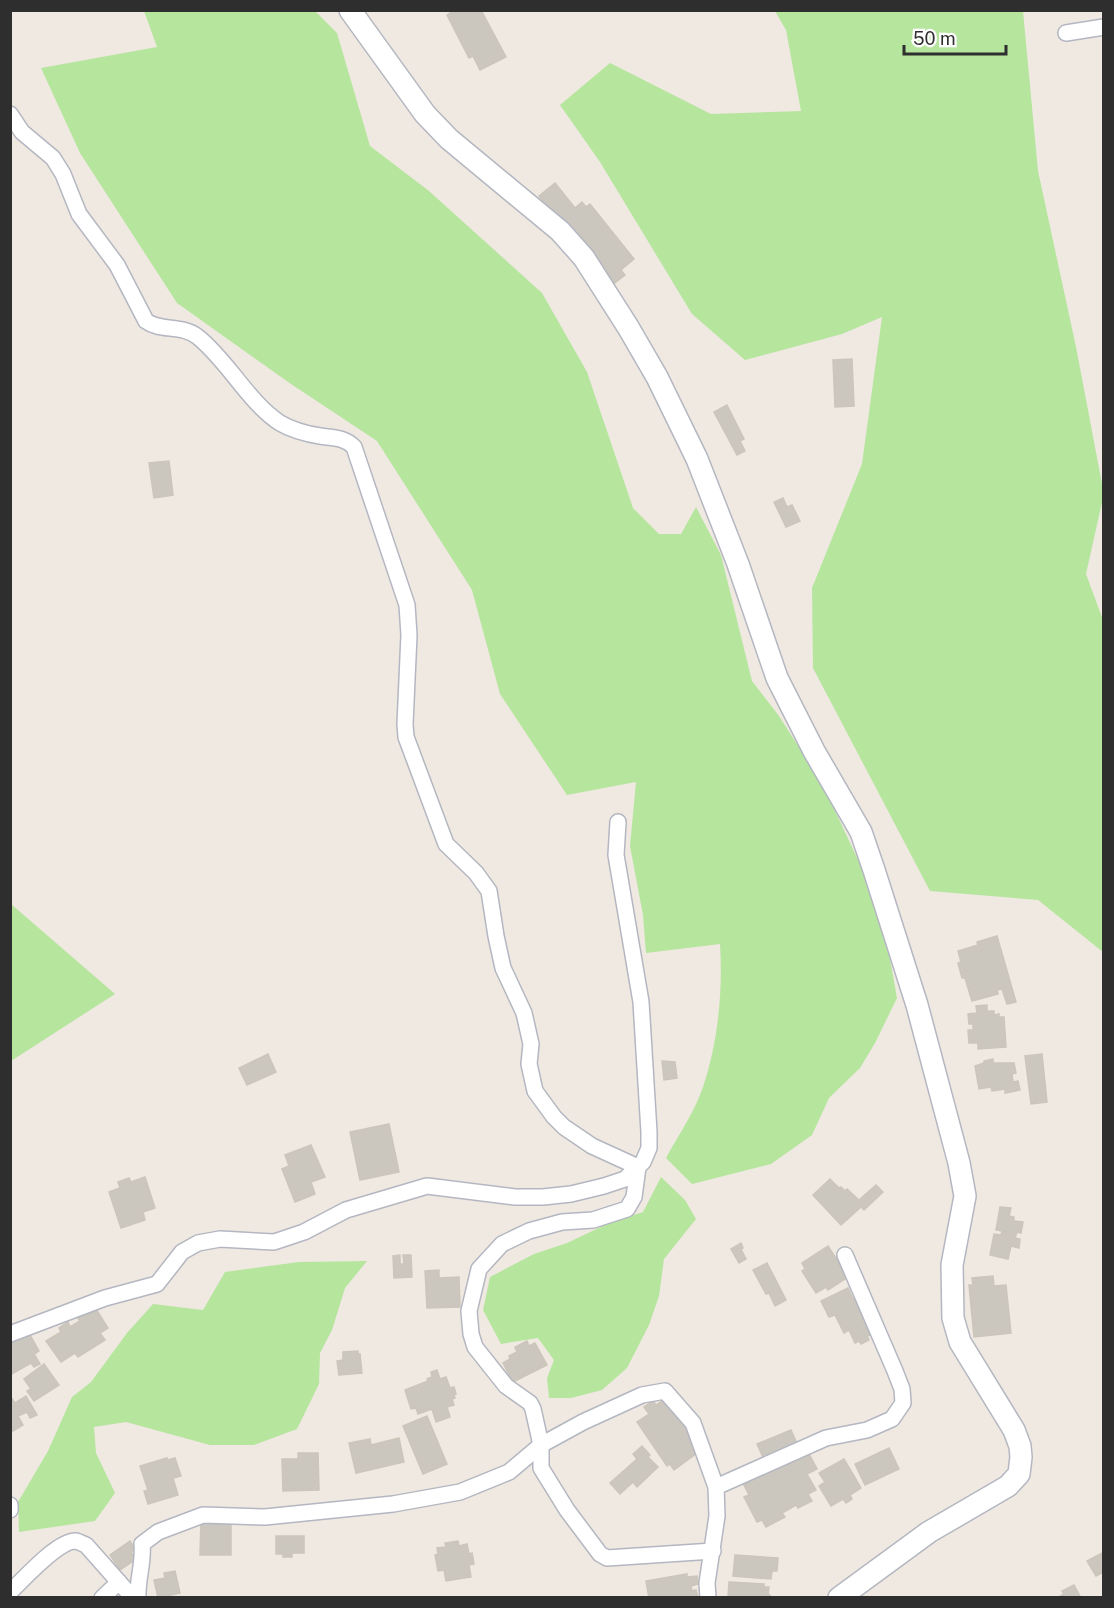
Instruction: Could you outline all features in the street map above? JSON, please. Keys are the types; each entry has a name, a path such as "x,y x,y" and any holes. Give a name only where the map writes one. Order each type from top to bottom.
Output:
{"main road":[{"path":"350,10 425,114 449,139 560,231 584,258 657,377 701,470 738,564 777,678 814,751 861,832 917,1005 959,1163 965,1196 952,1265 953,1318 960,1342 1014,1430 1021,1457 1019,1474 1008,1486 929,1532 839,1598"}],"street":[{"path":"1066,33 1104,27"},
{"path":"10,114 22,132 53,158 63,174 79,214 117,265 146,321 152,325 187,330 197,336 232,371 254,399 281,424 295,430 346,440 354,447 407,605 409,634 406,737 446,844 476,873 489,891 503,968 524,1013 531,1044 529,1064 535,1091 554,1117 564,1126 592,1146 638,1167"},
{"path":"10,1334 105,1298 157,1284 182,1252 198,1243 220,1239 274,1242 304,1232 346,1210 427,1186 515,1197 543,1197 571,1194 625,1179 643,1162 649,1148 649,1132 641,1002 616,855 618,822"},
{"path":"638,1167 634,1197 627,1209 593,1220 562,1222 529,1231 502,1244 479,1269 469,1311 471,1334 475,1347 506,1386 530,1403 541,1445 542,1468 567,1510 600,1554 607,1558 713,1551"},
{"path":"716,1487 826,1438 867,1430 892,1419 903,1403 902,1389 895,1371 845,1255"},
{"path":"138,1598 144,1557 142,1544 158,1532 180,1523 203,1515 265,1517 393,1504 460,1492 509,1472 541,1445 583,1422 642,1395 666,1391 693,1423 716,1487 717,1516 707,1583 708,1598"},
{"path":"10,1505 10,1510"},
{"path":"10,1592 64,1545 76,1541 86,1545 133,1598"},
{"path":"102,1598 119,1582"}],"green space":[{"path":"144,11 315,11 337,33 370,146 429,191 542,293 587,372 633,508 659,534 681,534 696,507 721,555 752,681 779,716 823,785 859,862 886,937 897,998 860,1068 829,1098 812,1135 771,1164 692,1184 666,1158 696,1105 708,1070 718,1017 721,980 720,944 646,953 643,915 630,846 636,782 567,795 500,694 472,590 377,441 291,384 177,303 80,153 41,68 157,47"},
{"path":"775,11 1023,11 1038,171 1076,347 1103,489 1086,574 1103,620 1103,952 1038,900 930,891 813,668 812,588 862,464 882,317 842,334 745,360 692,314 600,162 560,105 610,63 711,114 801,111 786,30"},
{"path":"11,904 115,994 11,1061"},
{"path":"661,1177 685,1200 696,1219 664,1259 659,1296 649,1325 627,1368 602,1390 571,1398 549,1398 547,1378 554,1360 538,1338 501,1344 483,1310 490,1277 534,1254 567,1243 609,1223 643,1212"},
{"path":"367,1261 345,1288 332,1330 320,1353 319,1384 297,1429 254,1445 210,1445 126,1422 94,1427 96,1453 115,1493 95,1521 19,1532 18,1502 48,1451 72,1397 91,1382 127,1333 153,1304 203,1310 225,1272 299,1262"}],"building":[{"path":"455,10 481,10 506,57 480,70 473,56 469,58 447,15"},
{"path":"555,183 575,208 582,202 586,207 590,204 634,259 621,270 625,275 612,285 539,196"},
{"path":"852,359 854,406 835,407 833,360"},
{"path":"727,405 744,439 740,441 745,451 737,455 714,412"},
{"path":"169,461 173,495 154,498 149,463"},
{"path":"783,498 787,507 792,505 800,521 786,527 774,502"},
{"path":"997,936 1016,1002 1007,1004 1002,989 997,990 998,994 972,1001 965,978 962,978 958,951"},
{"path":"987,1005 987,1011 994,1011 994,1015 999,1014 999,1017 1004,1017 1006,1047 978,1049 978,1043 969,1043 968,1030 973,1030 973,1024 969,1024 968,1014 977,1013 976,1006"},
{"path":"268,1054 276,1072 247,1085 239,1068"},
{"path":"1042,1054 1047,1102 1031,1104 1025,1056"},
{"path":"993,1059 993,1063 1014,1063 1016,1073 1012,1074 1013,1082 1018,1081 1020,1090 1005,1093 1005,1089 992,1091 991,1087 979,1089 975,1066"},
{"path":"662,1061 675,1062 677,1078 664,1080"},
{"path":"389,1124 399,1172 360,1180 350,1132"},
{"path":"311,1145 325,1177 311,1182 315,1194 295,1202 282,1169 289,1166 285,1155"},
{"path":"145,1177 155,1208 143,1212 145,1220 121,1228 109,1192 120,1188 118,1182 129,1178 131,1182"},
{"path":"830,1179 839,1188 845,1191 847,1189 859,1200 876,1185 883,1192 864,1210 861,1207 841,1225 813,1195"},
{"path":"1000,1207 1011,1208 1009,1216 1014,1217 1014,1221 1023,1222 1021,1233 1017,1232 1015,1238 1020,1239 1019,1248 1011,1246 1008,1259 990,1255 994,1234 1001,1235 1002,1231 996,1230"},
{"path":"741,1243 746,1259 739,1263 731,1249"},
{"path":"828,1246 848,1277 828,1290 826,1287 816,1293 802,1271 805,1269 802,1263"},
{"path":"400,1255 400,1264 404,1264 403,1255 411,1255 412,1277 394,1278 393,1256"},
{"path":"767,1263 786,1300 775,1306 753,1270"},
{"path":"439,1270 439,1278 459,1277 460,1307 427,1308 425,1271"},
{"path":"993,1276 994,1286 1006,1285 1011,1333 974,1337 969,1285 973,1285 972,1278"},
{"path":"848,1288 853,1299 856,1297 872,1334 867,1336 869,1340 861,1344 859,1341 855,1343 849,1330 844,1333 835,1315 829,1317 821,1301"},
{"path":"96,1309 108,1328 100,1333 105,1340 78,1357 75,1353 61,1362 46,1341 61,1332 59,1328 68,1322 70,1327 80,1321 77,1317 85,1313 86,1316"},
{"path":"22,1334 24,1338 30,1335 39,1351 34,1354 40,1364 34,1367 31,1363 10,1375 10,1341"},
{"path":"527,1341 529,1346 535,1343 547,1365 513,1382 503,1363 517,1352 515,1347"},
{"path":"358,1351 362,1373 339,1375 337,1361 343,1360 343,1352"},
{"path":"44,1364 59,1385 34,1401 27,1391 31,1389 24,1379"},
{"path":"437,1370 440,1379 446,1377 450,1388 454,1387 456,1394 452,1399 454,1405 447,1407 450,1417 436,1422 432,1409 418,1414 416,1408 411,1409 405,1390 428,1381 427,1379 432,1377 431,1372"},
{"path":"10,1396 15,1403 26,1396 37,1415 30,1418 27,1412 18,1416 23,1425 13,1431 10,1427"},
{"path":"665,1399 701,1450 674,1470 670,1464 667,1466 637,1422 649,1414 644,1407 653,1401 656,1405"},
{"path":"427,1416 447,1464 423,1474 403,1426"},
{"path":"791,1430 799,1448 765,1462 757,1444"},
{"path":"399,1438 404,1462 356,1473 349,1443 370,1439 371,1445"},
{"path":"642,1446 650,1455 648,1457 658,1467 637,1487 633,1482 620,1494 610,1483 637,1459 633,1454"},
{"path":"889,1448 899,1469 865,1485 855,1464"},
{"path":"807,1450 817,1469 807,1474 816,1490 808,1494 812,1501 798,1508 796,1505 782,1513 785,1517 766,1527 762,1520 757,1522 744,1497 749,1495 743,1483"},
{"path":"298,1453 318,1453 319,1490 283,1491 282,1459 298,1459"},
{"path":"167,1458 168,1460 175,1458 181,1476 173,1478 178,1495 148,1504 144,1491 148,1490 140,1466"},
{"path":"844,1459 861,1488 850,1495 852,1499 846,1503 843,1499 831,1506 819,1486 825,1482 819,1473"},
{"path":"201,1521 231,1521 231,1555 200,1555"},
{"path":"276,1536 304,1536 304,1553 292,1553 292,1557 276,1554"},
{"path":"130,1541 135,1549 131,1552 136,1559 120,1570 110,1555"},
{"path":"458,1541 459,1546 467,1544 469,1554 472,1553 474,1564 469,1565 471,1577 446,1581 444,1570 438,1571 435,1555 438,1554 437,1548 446,1547 445,1543"},
{"path":"1104,1552 1104,1572 1096,1576 1087,1561"},
{"path":"735,1555 778,1558 777,1571 772,1571 771,1579 733,1576"},
{"path":"175,1571 180,1593 158,1598 154,1580 165,1578 164,1573"},
{"path":"687,1574 687,1577 697,1576 698,1584 691,1586 692,1591 696,1590 698,1598 649,1598 646,1581"},
{"path":"729,1582 764,1584 764,1587 769,1587 770,1598 728,1598"},
{"path":"1074,1585 1081,1598 1057,1598 1064,1594 1062,1591"}]}
